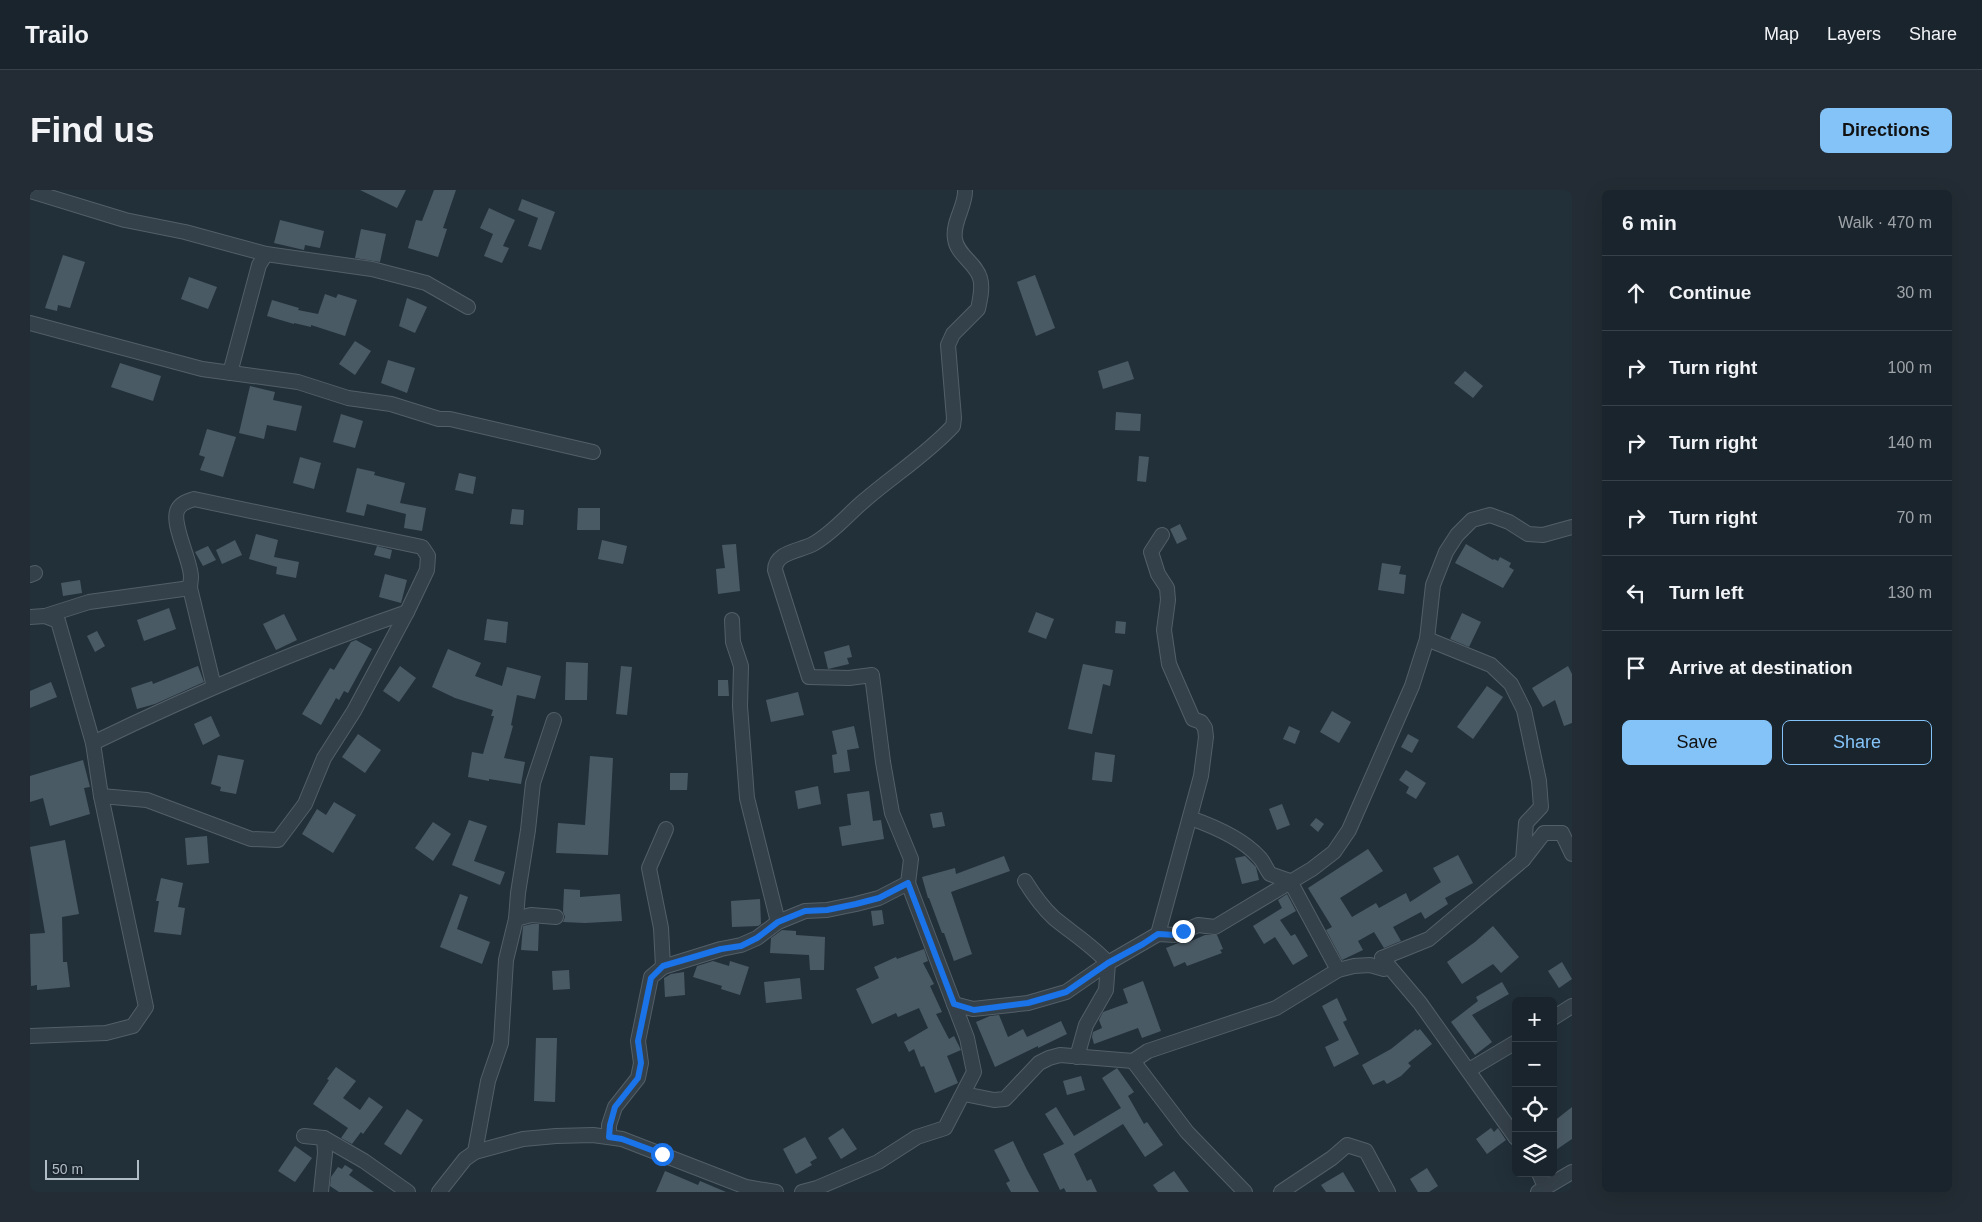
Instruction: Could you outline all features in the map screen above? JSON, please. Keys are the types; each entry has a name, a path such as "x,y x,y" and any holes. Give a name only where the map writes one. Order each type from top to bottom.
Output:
{"street":[{"path":"802,1192 817,1188 878,1162 916,1137 945,1128 974,1072 967,1038 908,883 911,859 892,812 883,762 872,675 849,678 809,677 775,570 775,564 779,558 813,544 841,523 864,501 953,426 948,345 953,334 978,309 981,279 978,272 963,255 954,240 958,216 965,196 964,190"},
{"path":"30,191 125,220 185,232 266,254 372,269 426,283 468,307"},
{"path":"230,373 259,265 266,254"},
{"path":"30,323 202,369 298,382 348,398 390,404 438,419 450,419 593,452"},
{"path":"102,796 147,800 251,839 278,840 305,804 324,758 354,712 407,612 427,570 428,556 422,547 194,499 183,503 177,510 175,520 191,576 190,588 214,687"},
{"path":"954,1004 974,1010 1028,1003 1066,992 1108,963 1158,934 1175,935 1198,925 1215,927 1312,869 1334,852 1349,830 1412,686 1427,639 1436,576 1449,546 1457,535 1472,520 1490,516 1509,522 1528,534 1543,535 1572,527"},
{"path":"1158,934 1168,891 1201,776 1206,737 1205,728 1201,722 1193,719 1169,664 1164,630 1168,600 1167,588 1158,574 1151,552 1162,535"},
{"path":"30,617 45,616 90,602 190,588"},
{"path":"93,743 214,687 330,638 407,612"},
{"path":"30,1036 106,1033 133,1026 146,1007 102,796 93,743 58,621 45,616"},
{"path":"732,620 733,642 740,666 740,706 746,798 778,922"},
{"path":"1427,639 1491,665 1511,684 1524,710 1539,781 1541,806 1526,823 1523,860"},
{"path":"475,1152 488,1081 501,1043 506,960 516,919 533,783 554,720"},
{"path":"1190,818 1212,826 1241,843 1260,857 1270,874 1290,881 1338,970"},
{"path":"663,966 661,928 649,868 666,829"},
{"path":"1382,958 1429,939 1523,860 1544,833 1562,833 1572,854"},
{"path":"1025,881 1036,898 1053,917 1096,949 1108,963 1106,990 1086,1026 1077,1057"},
{"path":"609,1137 615,1107 638,1078 641,1063 638,1041 651,978 663,966 721,949 741,946 757,938 778,922 805,911 827,910 879,898 908,883"},
{"path":"516,919 531,915 556,917"},
{"path":"964,1094 994,1100 1005,1099 1039,1063 1060,1055 1132,1061 1148,1051 1276,1008 1338,970 1370,965 1384,969 1382,958"},
{"path":"1382,958 1420,1003 1512,1132"},
{"path":"1557,1015 1572,1006"},
{"path":"1469,1070 1512,1044"},
{"path":"1132,1061 1187,1132 1245,1192"},
{"path":"439,1192 465,1159 475,1152 523,1139 593,1135 622,1139 746,1187 776,1192"},
{"path":"304,1136 324,1138 364,1161 408,1192"},
{"path":"320,1192 325,1153 324,1138"},
{"path":"1281,1192 1332,1158 1347,1145 1366,1150 1388,1192"},
{"path":"1540,1177 1542,1190 1572,1172"}],"building":[{"path":"360,190 406,190 397,208"},
{"path":"434,190 456,190 443,228 447,229 438,257 408,248 416,220 422,221"},
{"path":"522,199 555,212 541,250 528,246 538,218 518,210"},
{"path":"489,208 515,220 503,246 509,248 502,263 484,256 493,234 480,228"},
{"path":"280,220 324,231 320,248 305,245 304,250 274,243"},
{"path":"361,229 386,234 380,262 355,258"},
{"path":"63,255 85,262 70,308 58,305 57,311 45,308"},
{"path":"1035,275 1055,328 1036,336 1017,282"},
{"path":"189,277 217,287 208,309 181,299"},
{"path":"325,294 336,298 338,294 357,300 345,336 311,325 311,327 294,324 267,316 272,300 299,308 298,310 318,314"},
{"path":"407,298 427,307 415,333 399,326"},
{"path":"355,341 371,351 355,375 339,364"},
{"path":"388,360 415,368 407,393 381,383"},
{"path":"1128,361 1134,379 1103,389 1098,371"},
{"path":"120,363 161,376 153,401 111,387"},
{"path":"1465,371 1483,386 1473,398 1454,383"},
{"path":"250,386 275,392 273,400 302,406 296,431 267,425 264,439 239,433"},
{"path":"1116,412 1141,414 1140,431 1115,430"},
{"path":"341,414 363,421 355,448 333,442"},
{"path":"207,429 236,437 223,477 200,470 205,457 199,455"},
{"path":"1139,456 1149,457 1146,482 1137,481"},
{"path":"300,457 321,463 314,489 293,483"},
{"path":"357,468 375,472 374,475 405,483 400,503 426,508 422,531 404,528 406,514 367,504 364,516 346,512"},
{"path":"459,473 476,477 473,494 455,490"},
{"path":"578,508 600,508 600,530 577,530"},
{"path":"512,509 524,510 523,525 510,524"},
{"path":"1180,524 1187,539 1177,544 1170,529"},
{"path":"256,534 278,540 274,557 299,562 296,578 276,574 277,567 249,559"},
{"path":"235,540 242,555 222,564 216,550"},
{"path":"602,540 627,546 623,564 598,559"},
{"path":"736,544 740,591 718,594 716,569 725,568 722,545"},
{"path":"1466,544 1493,560 1498,561 1500,557 1511,563 1509,567 1514,570 1503,588 1455,563"},
{"path":"208,546 216,560 203,566 195,552"},
{"path":"377,546 392,550 390,559 374,555"},
{"path":"1382,563 1401,566 1399,574 1406,575 1404,594 1378,590"},
{"path":"385,574 407,580 401,603 379,597"},
{"path":"80,580 82,593 63,596 61,583"},
{"path":"169,608 176,629 144,641 137,620"},
{"path":"1036,612 1054,619 1046,639 1028,632"},
{"path":"1462,613 1481,622 1469,647 1450,639"},
{"path":"284,614 297,640 276,650 263,624"},
{"path":"487,619 508,622 506,643 484,640"},
{"path":"1116,621 1126,622 1125,634 1115,633"},
{"path":"97,631 105,646 95,652 87,636"},
{"path":"356,640 372,649 348,693 344,691 339,700 336,698 321,725 302,714 330,668 334,670 351,642"},
{"path":"849,645 852,657 847,658 849,664 828,669 824,652"},
{"path":"448,649 481,663 475,676 502,686 507,667 541,676 535,699 517,695 511,725 513,726 504,758 525,762 521,784 468,777 472,752 483,754 494,716 491,716 493,710 455,698 432,687"},
{"path":"566,662 588,663 587,700 565,700"},
{"path":"1083,664 1113,670 1110,686 1103,684 1092,734 1068,729"},
{"path":"198,666 204,682 155,704 137,709 131,688 152,681 153,684"},
{"path":"400,666 416,678 399,702 383,691"},
{"path":"621,666 632,667 627,715 616,714"},
{"path":"1568,666 1572,674 1572,723 1564,726 1555,700 1543,707 1532,688"},
{"path":"718,680 728,680 729,696 718,696"},
{"path":"51,682 57,697 30,708 30,691"},
{"path":"1487,686 1503,697 1473,739 1457,727"},
{"path":"798,692 804,715 771,722 766,700"},
{"path":"1332,711 1351,722 1339,743 1320,732"},
{"path":"211,716 220,736 203,745 194,724"},
{"path":"854,726 859,748 847,750 850,771 834,773 832,755 837,754 832,731"},
{"path":"1289,726 1300,731 1295,744 1283,739"},
{"path":"358,734 381,750 365,773 342,757"},
{"path":"1408,734 1419,740 1412,753 1401,747"},
{"path":"1095,752 1115,755 1112,782 1092,780"},
{"path":"218,755 244,760 236,794 220,791 221,787 211,784"},
{"path":"590,756 613,758 608,855 556,853 558,823 585,825"},
{"path":"83,760 90,787 84,788 90,814 50,826 43,798 30,802 30,776"},
{"path":"1406,770 1426,783 1416,799 1406,793 1409,787 1399,780"},
{"path":"670,773 688,773 687,790 670,790"},
{"path":"818,786 821,804 798,809 795,791"},
{"path":"869,791 873,821 881,820 884,839 842,846 839,827 851,825 847,794"},
{"path":"334,802 356,815 333,853 302,834 317,809 326,815"},
{"path":"1282,804 1290,825 1277,830 1269,809"},
{"path":"942,812 945,826 933,828 930,814"},
{"path":"1316,818 1324,824 1318,832 1310,825"},
{"path":"469,820 487,826 474,861 505,872 500,885 452,865"},
{"path":"433,822 451,834 433,861 415,848"},
{"path":"207,836 209,863 187,865 185,838"},
{"path":"65,840 79,914 62,917 63,962 67,962 70,987 37,990 37,985 31,986 30,934 45,933 30,847"},
{"path":"1368,849 1383,871 1340,898 1352,917 1376,903 1379,908 1406,893 1410,902 1441,882 1433,868 1458,855 1473,883 1445,898 1448,904 1425,919 1421,912 1393,927 1401,941 1384,948 1374,932 1358,941 1363,950 1342,960 1326,930 1332,927 1308,888"},
{"path":"1004,856 1010,871 951,892 972,954 954,961 928,898 922,877 955,868 956,874"},
{"path":"1245,856 1256,867 1259,880 1242,884 1235,858"},
{"path":"161,878 183,883 178,907 185,908 181,935 154,932 159,901 156,901"},
{"path":"564,889 580,890 580,897 620,894 622,921 563,922 565,917 563,912"},
{"path":"460,894 468,897 457,929 490,942 482,964 440,947"},
{"path":"1287,894 1296,911 1280,920 1291,936 1295,934 1308,956 1293,965 1275,937 1264,944 1253,926 1282,908 1278,900"},
{"path":"760,899 761,924 758,926 732,927 731,901"},
{"path":"882,910 884,924 873,926 871,911"},
{"path":"539,924 538,951 521,950 523,926"},
{"path":"1493,926 1519,957 1501,973 1493,964 1462,984 1447,962 1475,942"},
{"path":"782,930 796,931 796,935 825,937 824,970 810,970 809,955 770,953 771,938"},
{"path":"1205,935 1217,935 1223,949 1220,950 1222,953 1187,966 1185,962 1174,967 1166,948 1188,939 1189,942"},
{"path":"924,949 928,961 923,963 934,984 930,986 942,1012 936,1014 949,1039 954,1036 961,1050 947,1056 958,1083 935,1093 924,1066 921,1067 914,1049 909,1052 904,1042 928,1028 919,1008 898,1017 896,1013 872,1024 856,989 879,978 874,967 896,957 897,959"},
{"path":"713,961 729,966 730,961 749,967 740,995 721,989 722,986 693,977 697,966"},
{"path":"1562,962 1572,979 1559,988 1548,971"},
{"path":"569,970 570,989 553,990 552,971"},
{"path":"684,972 685,995 665,997 664,978 671,974"},
{"path":"800,978 802,999 766,1003 764,982"},
{"path":"1143,981 1161,1031 1142,1038 1138,1028 1094,1044 1093,1032 1102,1028 1099,1020 1103,1012 1128,1003 1123,989"},
{"path":"1502,982 1509,994 1472,1015 1492,1042 1475,1055 1451,1022 1478,1001 1476,997"},
{"path":"1337,998 1347,1020 1343,1022 1359,1054 1334,1067 1325,1047 1339,1040 1322,1006"},
{"path":"999,1015 1008,1037 1023,1029 1027,1037 1061,1021 1067,1034 995,1067 976,1022 990,1016"},
{"path":"1416,1029 1417,1031 1420,1029 1432,1044 1408,1063 1411,1066 1401,1076 1387,1084 1384,1080 1373,1085 1362,1065 1391,1049"},
{"path":"536,1038 557,1038 555,1102 534,1101"},
{"path":"336,1067 356,1081 343,1098 360,1110 369,1097 383,1107 363,1134 361,1132 352,1144 341,1138 348,1128 313,1104"},
{"path":"1117,1068 1134,1092 1128,1096 1144,1124 1147,1122 1163,1145 1145,1157 1123,1124 1074,1154 1087,1181 1091,1179 1097,1192 1066,1192 1064,1188 1060,1190 1043,1154 1064,1144 1045,1114 1056,1107 1074,1136 1121,1108 1102,1078"},
{"path":"1081,1076 1085,1090 1067,1095 1063,1081"},
{"path":"1572,1107 1572,1139 1557,1149 1557,1132 1557,1119"},
{"path":"407,1109 423,1120 401,1155 384,1144"},
{"path":"843,1128 857,1149 841,1159 828,1138"},
{"path":"1491,1128 1494,1132 1498,1128 1506,1140 1487,1154 1476,1139"},
{"path":"805,1137 817,1158 810,1162 812,1165 796,1174 783,1149"},
{"path":"1013,1141 1039,1192 1011,1192 1006,1183 1010,1181 994,1150"},
{"path":"295,1146 312,1158 295,1182 278,1171"},
{"path":"345,1165 353,1170 349,1175 374,1192 339,1192 330,1186 331,1177 338,1167 342,1169"},
{"path":"1427,1168 1438,1186 1429,1192 1418,1192 1410,1179"},
{"path":"665,1171 698,1185 700,1181 726,1192 656,1192"},
{"path":"1174,1171 1189,1192 1158,1192 1153,1185"},
{"path":"1343,1172 1355,1192 1326,1192 1321,1185"}],"route":[{"path":"662,1154 622,1139 609,1137 615,1107 638,1078 641,1063 638,1041 651,978 663,966 721,949 741,946 757,938 778,922 805,911 827,910 879,898 908,883 954,1004 974,1010 1028,1003 1066,992 1108,963 1158,934 1175,935 1183,931"}]}
